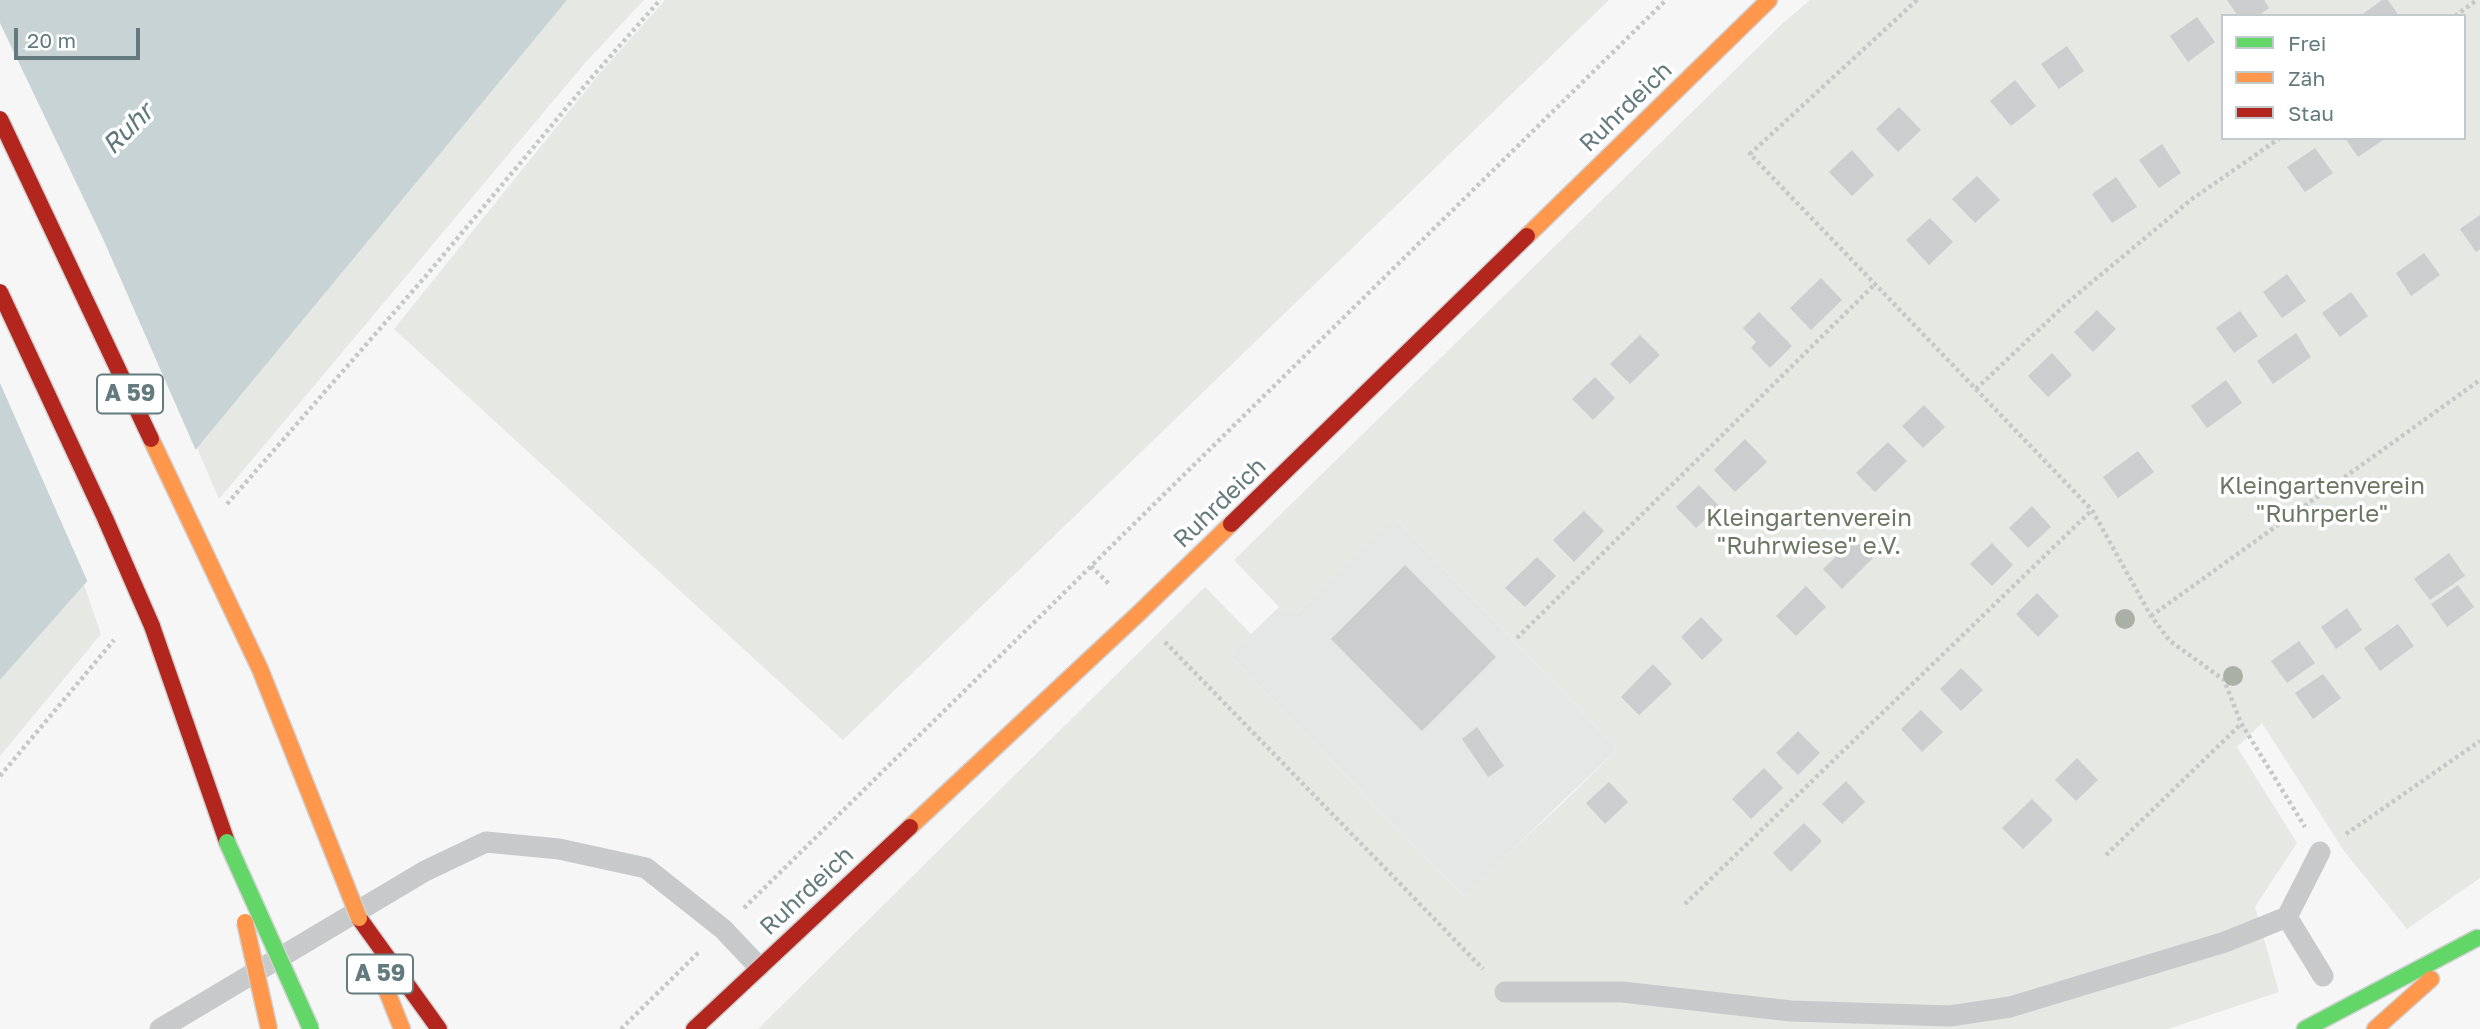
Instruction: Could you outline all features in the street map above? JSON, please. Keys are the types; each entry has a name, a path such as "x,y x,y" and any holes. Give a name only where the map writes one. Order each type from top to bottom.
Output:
{"main road":[{"name":"Ruhrdeich","path":"694,1029 1138,614 1769,0"},
{"name":"A 59","path":"0,118 260,669 402,1029"},
{"name":"A 59","path":"0,292 105,517 152,626 227,842 311,1029"},
{"path":"227,842 269,1029"},
{"path":"359,918 439,1029"},
{"path":"2305,1029 2478,937"},
{"path":"2375,1029 2478,937"}],"lane":[{"path":"160,1029 425,870 486,842 559,849 646,868 723,929 760,967"},
{"path":"1505,992 1622,992 1791,1012 1950,1016 2010,1007 2225,942 2287,917 2320,852"},
{"path":"2287,917 2323,976"}],"path":[{"path":"221,511 425,277 660,0"},
{"path":"621,1029 1666,0"},
{"path":"1917,0 1750,154 2092,510 2151,616 2170,641 2224,680 2241,723 2320,852 2480,741"},
{"path":"2458,14 2477,0"},
{"path":"1976,389 2068,302 2192,199 2277,140"},
{"path":"1517,638 1876,284"},
{"path":"2151,616 2480,380"},
{"path":"1685,904 2092,510"},
{"path":"1091,566 1505,992"},
{"path":"0,776 114,640"},
{"path":"2106,855 2241,723"}],"shaded area":[{"path":"1395,518 1617,749 1464,896 1229,655 1279,607 1297,613"}],"green space":[{"path":"567,0 644,0 585,63 219,499 197,448"},
{"path":"665,0 1609,0 843,740 394,329 599,74"},
{"path":"1810,0 2480,0 2480,878 2407,929 2344,851 2262,723 2237,747 2297,843 2255,907 2279,992 2168,1029 758,1029 1205,587 1251,634 1230,656 1463,895 1617,749 1396,519 1297,613 1279,607 1234,560 1783,23"},
{"path":"84,585 101,634 0,756 0,680"}],"water":[{"name":"Ruhr","path":"0,0 567,0 84,585 0,680"}],"pier":[{"path":"0,23 104,241 197,453 89,585 0,383"}],"building":[{"path":"2227,0 2264,0 2269,8 2261,14 2237,14"},
{"path":"2382,0 2388,0 2398,14 2363,14"},
{"path":"2197,17 2215,42 2188,62 2170,36"},
{"path":"2067,46 2084,71 2059,89 2041,64"},
{"path":"2015,80 2036,106 2011,126 1990,101"},
{"path":"1899,107 1921,130 1898,152 1876,129"},
{"path":"2346,140 2383,140 2358,157"},
{"path":"2162,144 2181,173 2159,188 2139,160"},
{"path":"2315,148 2333,173 2305,192 2287,167"},
{"path":"1852,150 1874,175 1852,196 1829,172"},
{"path":"1977,176 2000,200 1975,223 1952,199"},
{"path":"2116,177 2137,207 2112,223 2092,194"},
{"path":"2480,215 2480,249 2476,252 2460,229"},
{"path":"1930,218 1953,242 1929,265 1906,240"},
{"path":"2424,253 2440,275 2411,296 2396,273"},
{"path":"2287,274 2306,301 2282,318 2263,292"},
{"path":"1821,278 1842,300 1811,330 1790,308"},
{"path":"2351,292 2368,316 2340,337 2322,313"},
{"path":"2097,310 2116,329 2093,352 2074,332"},
{"path":"2240,311 2258,336 2234,353 2216,328"},
{"path":"1759,312 1792,346 1770,368 1751,348 1756,342 1743,328"},
{"path":"2296,333 2311,357 2273,384 2257,361"},
{"path":"1640,335 1660,355 1630,384 1610,364"},
{"path":"2052,353 2072,375 2048,397 2028,376"},
{"path":"1595,377 1615,398 1593,420 1572,399"},
{"path":"2226,380 2242,403 2207,428 2191,406"},
{"path":"1924,405 1945,427 1923,448 1902,426"},
{"path":"1745,439 1767,462 1735,492 1714,470"},
{"path":"1888,442 1907,461 1875,492 1856,473"},
{"path":"2138,451 2154,472 2118,498 2103,477"},
{"path":"1699,485 1719,506 1696,528 1676,507"},
{"path":"2032,506 2051,527 2028,548 2009,528"},
{"path":"1584,511 1604,531 1574,562 1553,540"},
{"path":"1854,539 1873,558 1842,589 1823,569"},
{"path":"1992,543 2013,565 1992,586 1970,564"},
{"path":"2449,553 2465,576 2430,600 2414,579"},
{"path":"1537,557 1556,576 1525,607 1505,588"},
{"path":"1405,565 1496,657 1422,731 1331,639"},
{"path":"2458,585 2474,607 2447,627 2431,604"},
{"path":"1806,586 1826,607 1796,636 1776,616"},
{"path":"2037,593 2059,616 2038,637 2016,614"},
{"path":"2347,608 2362,630 2336,649 2321,627"},
{"path":"1701,617 1723,640 1702,660 1681,637"},
{"path":"2398,624 2414,646 2380,671 2364,648"},
{"path":"2299,641 2315,663 2287,683 2271,661"},
{"path":"1653,664 1672,684 1639,715 1621,697"},
{"path":"1961,668 1983,690 1961,711 1940,689"},
{"path":"2323,674 2341,698 2313,719 2295,693"},
{"path":"1921,710 1943,732 1922,752 1901,729"},
{"path":"1477,727 1504,766 1488,777 1462,739"},
{"path":"1798,731 1820,753 1798,775 1776,753"},
{"path":"2077,758 2098,780 2076,801 2055,780"},
{"path":"1764,768 1783,788 1751,819 1732,799"},
{"path":"1846,781 1865,802 1842,824 1822,804"},
{"path":"1609,782 1628,802 1605,824 1586,803"},
{"path":"2032,799 2053,820 2023,849 2002,828"},
{"path":"1804,823 1822,841 1791,872 1773,853"}],"traffic: fast":[{"path":"227,842 311,1029"},
{"path":"2305,1029 2477,938"}],"traffic: slow":[{"path":"1527,236 1769,0"},
{"path":"151,439 260,669 359,918"},
{"path":"910,827 1231,524"},
{"path":"245,922 269,1029"},
{"path":"378,969 402,1029"},
{"path":"2375,1029 2431,979"}],"traffic: jam":[{"path":"0,119 151,439"},
{"path":"1231,524 1527,236"},
{"path":"0,292 152,626"},
{"path":"152,626 227,842"},
{"path":"694,1029 910,827"},
{"path":"359,918 439,1029"}],"park label":[{"name":"Kleingartenverein \"Ruhrperle\"","path":"2322,500"},
{"name":"Kleingartenverein \"Ruhrwiese\" e.V.","path":"1809,532"}]}
